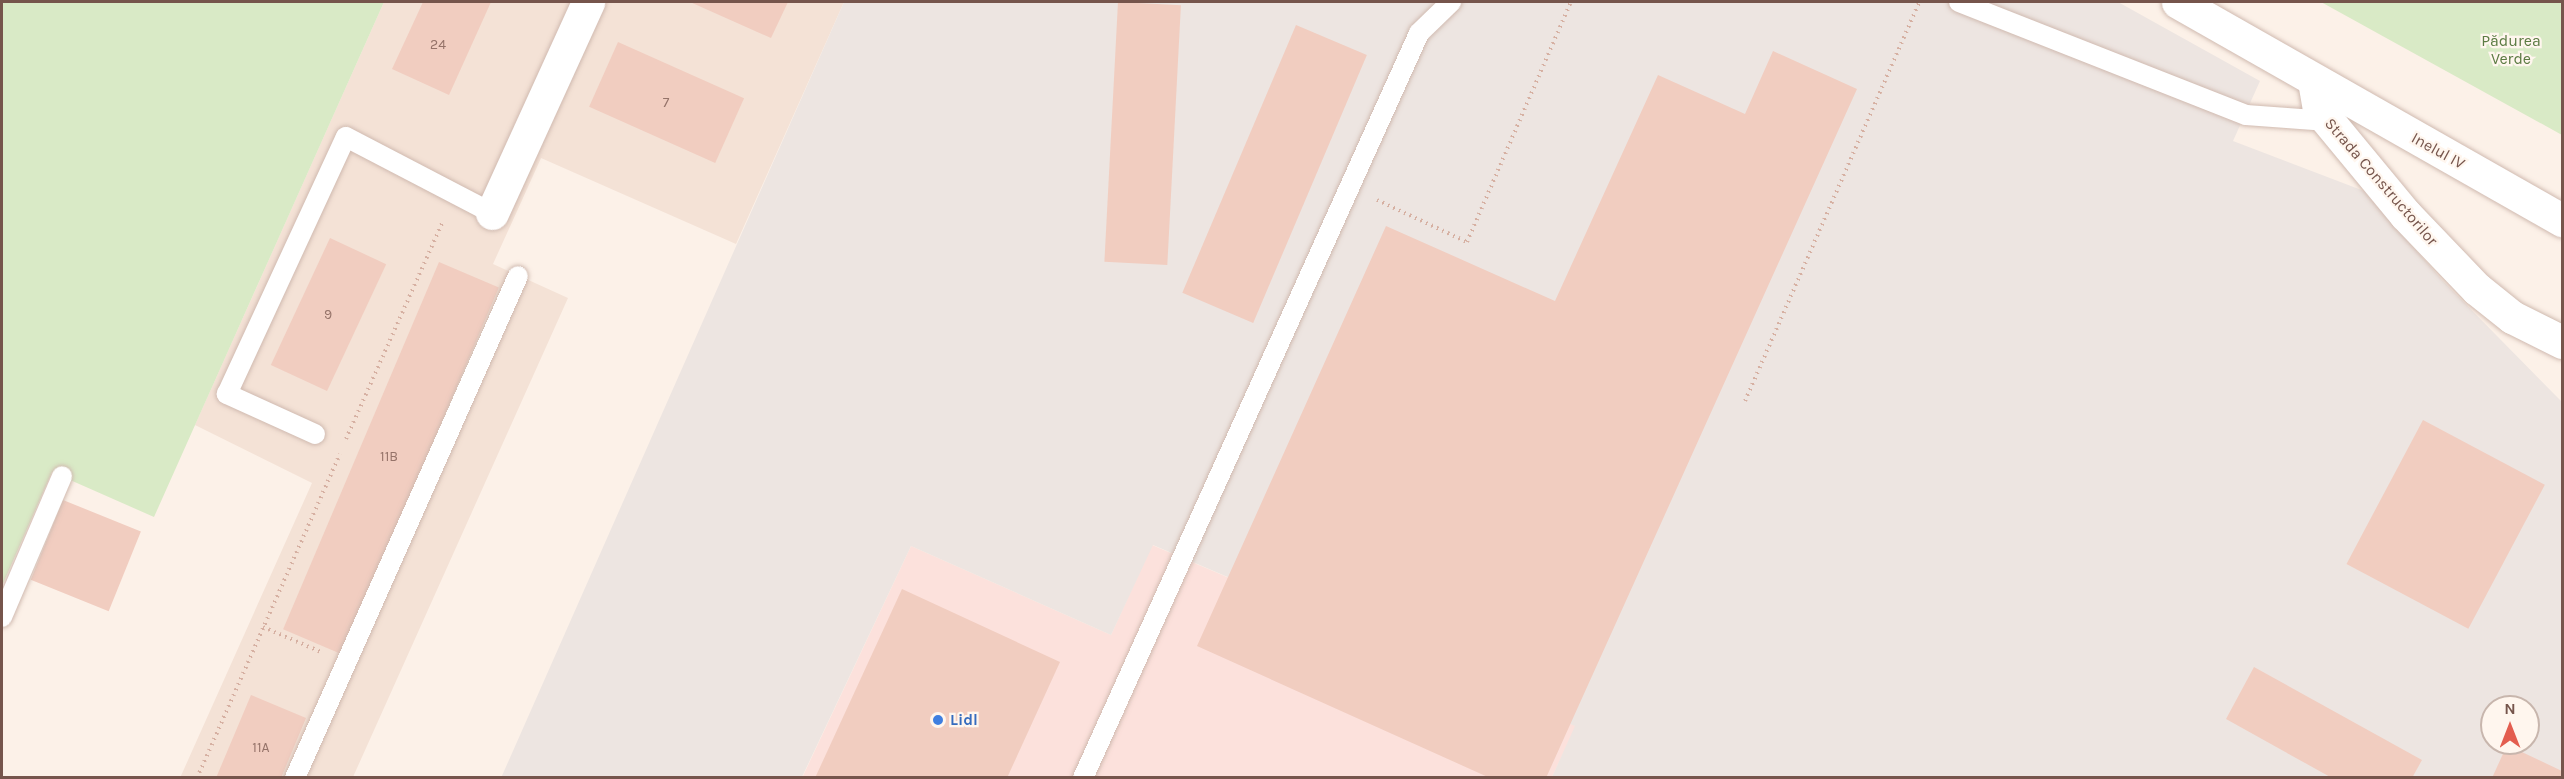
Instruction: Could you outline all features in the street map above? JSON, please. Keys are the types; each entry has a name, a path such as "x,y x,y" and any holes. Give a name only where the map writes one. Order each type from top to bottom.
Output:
{"street":[{"path":"492,213 588,2"},
{"path":"2178,2 2314,81"},
{"name":"Strada Constructorilor","path":"2314,81 2328,121 2477,290 2512,317 2562,342"},
{"name":"Inelul IV","path":"2314,81 2562,220"}],"lane":[{"path":"1083,777 1419,33 1451,2"},
{"path":"1959,2 2246,115 2328,121"},
{"path":"315,434 227,394 346,137 492,213"},
{"path":"295,777 518,276"},
{"path":"2,617 62,476"}],"path":[{"path":"1348,187 1467,242 1572,2"},
{"path":"1745,401 1919,2"},
{"path":"197,777 455,194"},
{"path":"263,627 346,662"}],"shaded area":[{"path":"384,2 844,2 736,244 541,158 493,264 568,298 353,777 180,778 312,483 195,425"},
{"path":"844,2 2118,2 2260,81 2233,141 2364,191 2442,280 2562,402 2562,777 1552,777 1575,726 1153,545 1111,635 911,546 802,777 501,778"},
{"path":"1152,545 1576,726 1552,777 802,778 911,546 1111,635"}],"green space":[{"path":"2,2 384,2 154,517 52,472 2,586"},
{"name":"Pădurea Verde","path":"2321,2 2562,2 2562,135"}],"building":[{"path":"423,2 491,2 449,95 392,69"},
{"path":"690,2 788,2 771,38"},
{"path":"1118,2 1181,5 1167,265 1104,262"},
{"path":"1296,25 1367,55 1253,323 1182,293"},
{"path":"618,42 744,98 715,163 589,107"},
{"path":"1773,51 1857,89 1546,778 1490,778 1197,646 1386,226 1555,301 1658,75 1745,114"},
{"path":"330,238 386,264 327,391 271,365"},
{"path":"439,262 499,287 343,655 283,629"},
{"path":"2423,420 2545,485 2468,629 2346,564"},
{"path":"63,500 141,531 109,611 31,580"},
{"name":"Lidl","path":"902,589 1060,662 1007,778 815,778"},
{"path":"2254,667 2422,760 2412,778 2332,778 2226,719"},
{"path":"251,695 306,718 281,778 216,778"},
{"path":"2502,755 2528,755 2562,771 2562,778 2492,778"}],"place":[{"name":"Lidl","path":"938,720"}]}
